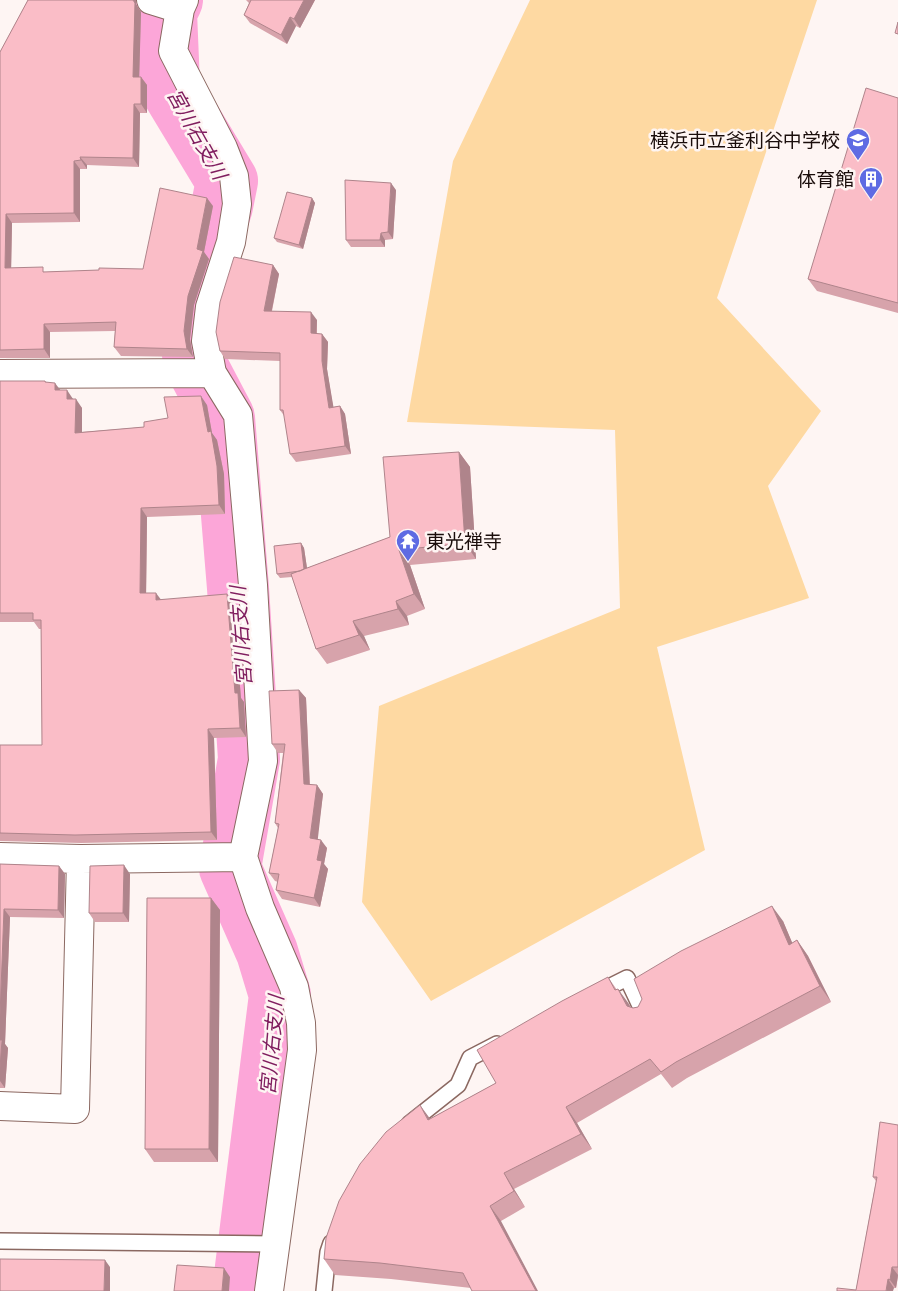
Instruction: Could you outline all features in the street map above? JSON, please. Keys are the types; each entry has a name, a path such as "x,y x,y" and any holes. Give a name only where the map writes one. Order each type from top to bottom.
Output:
{"street":[{"path":"169,4 173,51 223,148 234,176 237,204 231,242 210,307 204,373 238,415 254,594 263,761 233,857 260,908 294,987 301,1023 302,1050 268,1244 269,1291"},
{"path":"0,374 204,373"},
{"path":"0,857 81,859 233,857"},
{"path":"0,1106 75,1109 81,859"}],"lane":[{"path":"584,1000 627,978 644,1014"},
{"path":"398,1133 458,1086 470,1058 514,1036"},
{"path":"324,1291 328,1252 336,1229"},
{"path":"0,1240 268,1244"}],"shaded area":[{"path":"530,0 817,0 717,298 821,411 768,486 809,598 657,647 705,850 431,1001 362,902 379,706 620,608 615,430 407,422 453,161"}],"building":[{"path":"28,0 133,0 135,3 133,77 141,77 141,104 134,104 133,158 80,157 81,160 74,161 74,213 6,214 5,268 43,267 43,272 99,270 99,268 143,269 160,188 207,198 197,249 203,251 188,296 184,331 187,349 114,347 116,322 44,324 44,349 0,350 0,52"},
{"path":"251,0 304,0 294,19 290,17 281,35 244,15"},
{"path":"898,22 898,34 895,33"},
{"name":"体育館","path":"866,88 898,98 898,303 808,279"},
{"path":"345,180 391,183 388,232 381,233 380,240 346,240"},
{"path":"287,192 312,198 299,245 274,238"},
{"path":"234,257 273,265 264,311 311,312 311,333 322,334 322,361 329,408 340,406 345,446 290,454 283,410 280,410 280,353 220,351 216,332 220,302"},
{"path":"0,381 45,381 55,383 55,390 67,390 67,399 76,399 75,433 144,427 144,422 168,418 164,397 201,396 208,432 211,431 217,466 219,505 141,508 140,593 156,593 156,600 227,594 235,693 238,693 240,728 208,729 211,832 75,835 0,833 0,745 42,745 41,620 33,620 33,613 0,613"},
{"name":"東光禅寺","path":"459,452 465,543 399,550 414,594 396,601 398,609 353,621 359,635 316,649 291,574 390,537 383,457"},
{"path":"301,543 304,569 277,574 274,546"},
{"path":"299,690 304,784 317,785 310,838 321,840 317,860 322,861 314,898 276,890 279,874 269,873 279,824 275,823 285,744 272,744 269,691"},
{"path":"0,864 59,866 58,910 4,909 0,1016"},
{"path":"124,865 123,913 89,913 90,866"},
{"path":"147,898 211,898 209,1149 145,1149"},
{"path":"772,906 789,945 797,940 820,986 676,1062 661,1072 650,1059 566,1107 581,1134 504,1173 514,1191 490,1206 536,1291 472,1291 463,1273 380,1263 324,1259 326,1238 339,1201 360,1164 386,1132 420,1105 428,1120 496,1083 477,1050 608,977 615,990 618,989 627,1006 638,1007 642,999 634,979 681,951"},
{"path":"0,1040 2,1040 0,1068"},
{"path":"880,1122 898,1125 898,1267 892,1267 886,1291 837,1291 837,1288 856,1290 877,1177 873,1177"},
{"path":"0,1259 105,1260 104,1291 0,1291"},
{"path":"177,1265 224,1268 222,1291 174,1291"}],"waterway":[{"name":"宮川右支川","path":"172,0 166,12 169,85 227,181 222,206 187,313 194,361 224,418 238,588 249,759 230,868 267,952 280,995 243,1291"}],"place":[{"name":"横浜市立釜利谷中学校","path":"858,161"},
{"name":"体育館","path":"871,200"},
{"name":"東光禅寺","path":"408,562"}]}
